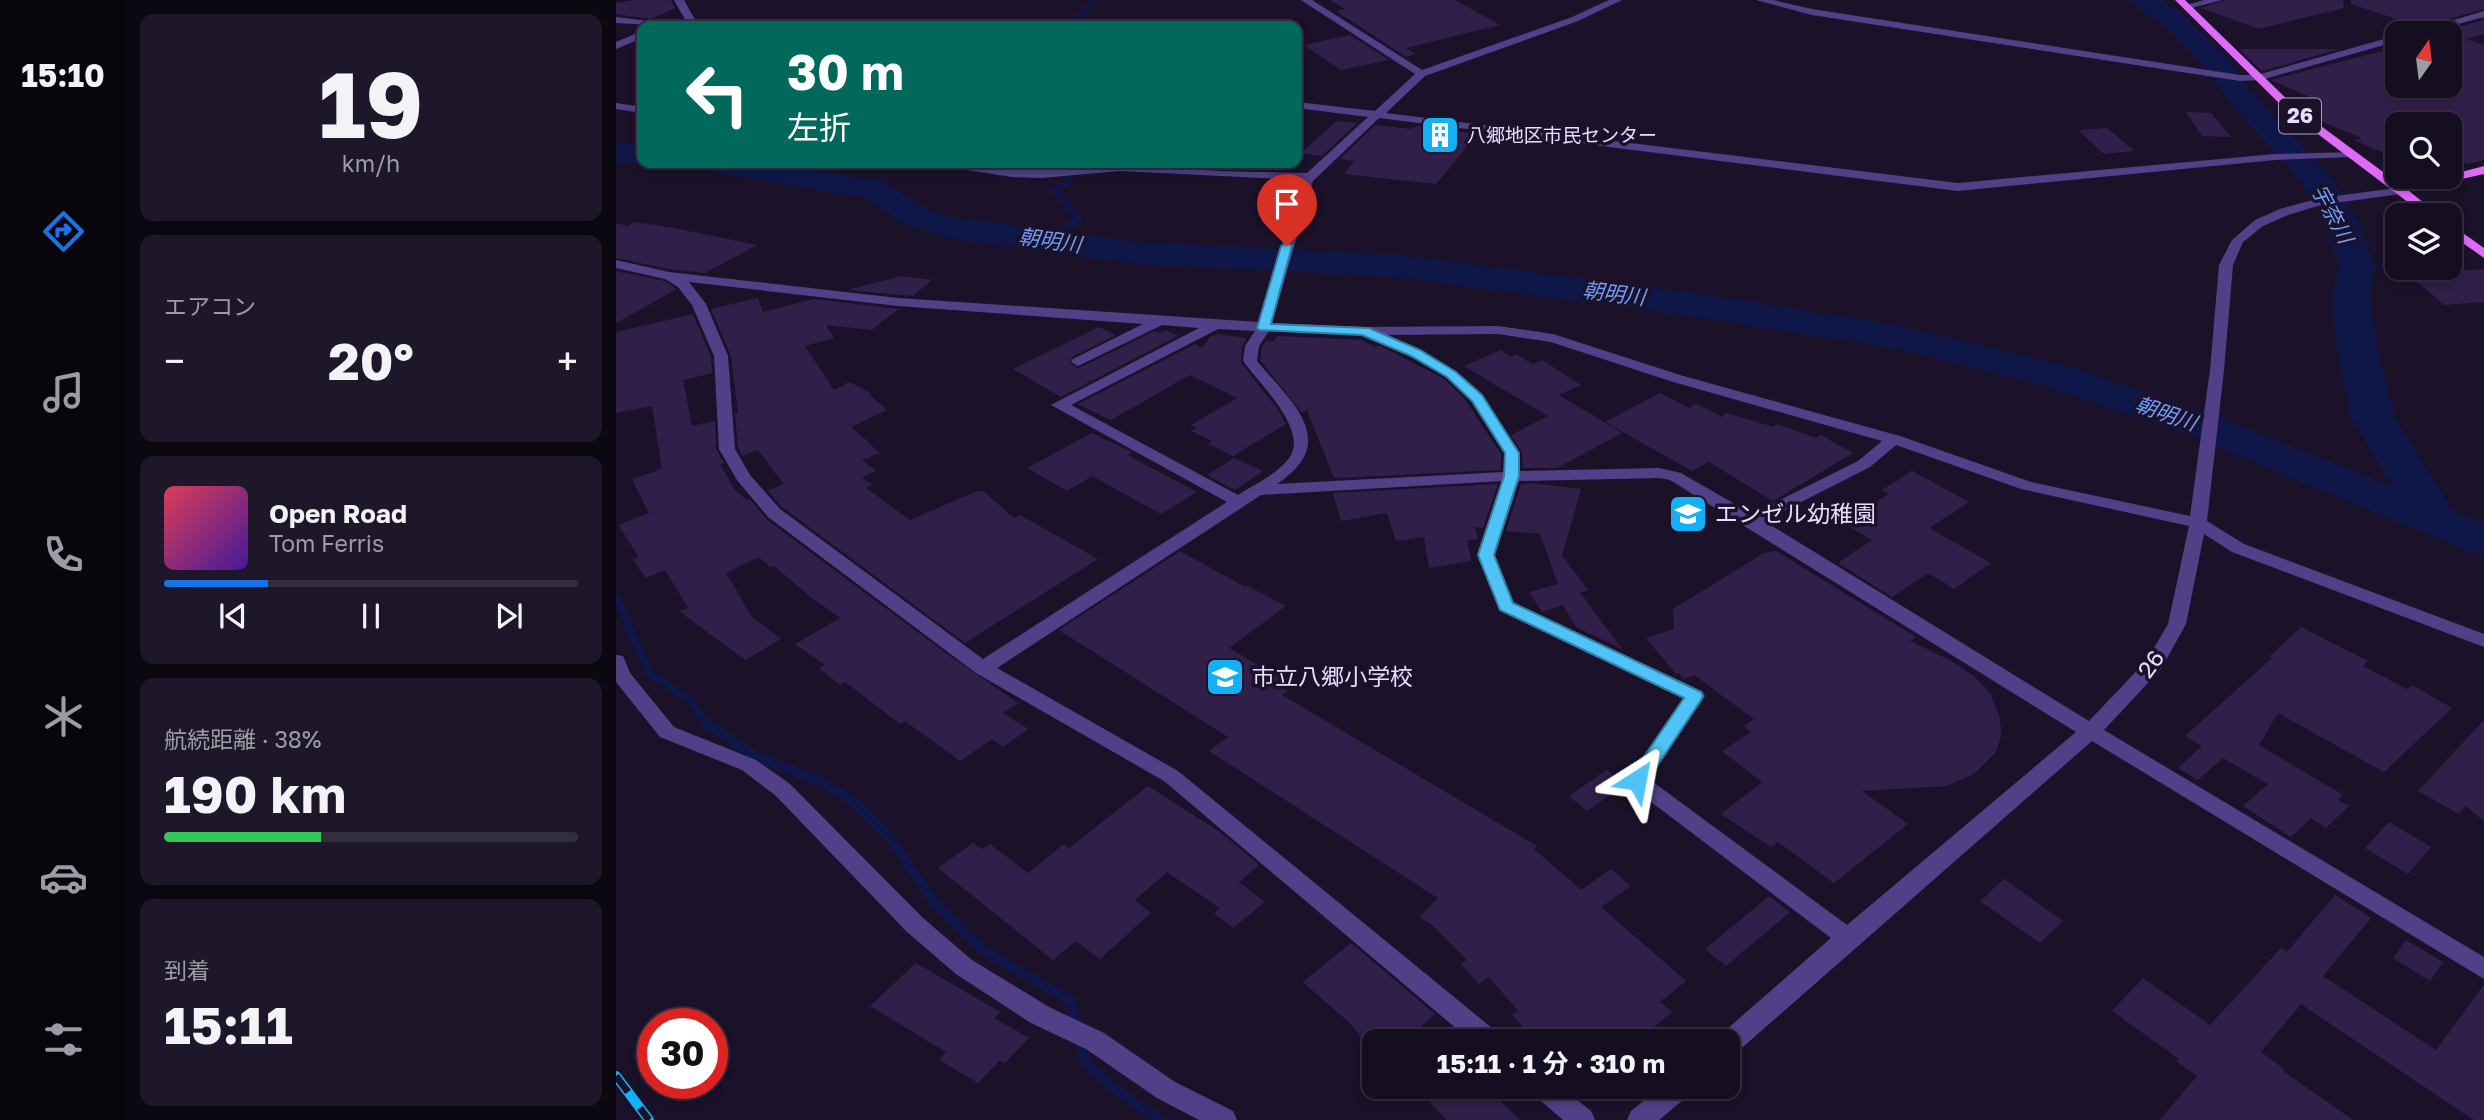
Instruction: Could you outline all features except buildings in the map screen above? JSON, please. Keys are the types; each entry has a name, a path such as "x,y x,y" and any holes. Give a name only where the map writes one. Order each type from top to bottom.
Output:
{"main road":[{"name":"26","path":"2184,3 2290,108 2417,203"},
{"path":"2400,190 2484,170"},
{"path":"2462,237 2484,254"}],"street":[{"path":"679,0 691,21"},
{"path":"1306,0 1421,74"},
{"path":"983,668 1257,490 1291,465 1301,450 1301,436 1287,407 1250,361 1252,346 1264,328 1273,290 1308,179 1421,74 1575,19 1617,0"},
{"path":"1761,0 1812,12 2240,78 2257,78 2385,42"},
{"path":"2184,3 2217,0"},
{"path":"2459,21 2484,14"},
{"path":"616,20 637,23"},
{"path":"616,46 637,36"},
{"path":"616,106 637,109"},
{"path":"1302,106 1958,187 2285,156 2351,155"},
{"path":"975,168 1042,174 1120,168 1308,179"},
{"name":"26","path":"1740,1034 2090,731 2154,664 2177,624 2200,514 2226,265 2238,240 2259,223 2284,212 2320,202 2400,190"},
{"path":"616,264 669,275 898,302 1264,328 1364,331 1497,330 1553,338 1675,378 1894,439 2027,486 2200,514 2238,548 2484,641"},
{"path":"669,275 683,284 699,304 721,356 727,449 743,477 774,513 983,668 1171,776 1475,1029"},
{"path":"1077,362 1159,321"},
{"path":"1217,325 1059,405 1239,502"},
{"path":"1364,331 1451,374 1477,398 1512,453 1512,476 1486,555 1506,607 1695,696 1637,780 1848,938"},
{"path":"1752,521 1864,464 1894,439"},
{"path":"1257,490 1512,476 1658,473 1675,477 1752,521 2090,731 2484,969"},
{"path":"616,661 621,675 667,732 749,765 783,790 915,925 964,967 1069,1031 1095,1041 1166,1090 1224,1120"},
{"path":"1557,1099 1582,1120"},
{"path":"1640,1120 1665,1099"}],"waterway":[{"path":"1074,21 1094,0"},
{"name":"宇奈川","path":"2143,0 2171,17 2224,71 2236,92 2317,181 2340,220 2357,266 2351,296 2357,351 2373,417 2434,519"},
{"name":"朝明川","path":"616,153 637,155"},
{"name":"朝明川","path":"749,168 874,190 918,218 954,228 1138,253 1398,266 1717,308 1902,338 2059,377 2203,426 2484,540"},
{"path":"1068,168 1068,182"},
{"path":"1051,241 1079,218 1053,190 1068,182"},
{"path":"616,596 649,673 688,698 707,723"},
{"path":"707,723 754,755 821,782 849,798 886,833 935,903 987,953 1070,1000 1086,1063 1115,1089 1160,1120"}],"railway":[{"path":"616,1076 649,1120"}],"place":[{"name":"八郷地区市民センター","path":"1440,135"},
{"name":"エンゼル幼稚園","path":"1688,514"},
{"name":"市立八郷小学校","path":"1225,677"}],"route":[{"path":"1287,246 1264,328 1364,331 1415,353 1451,374 1477,398 1501,433 1512,453 1512,476 1486,555 1506,607 1695,696 1637,780"}]}
